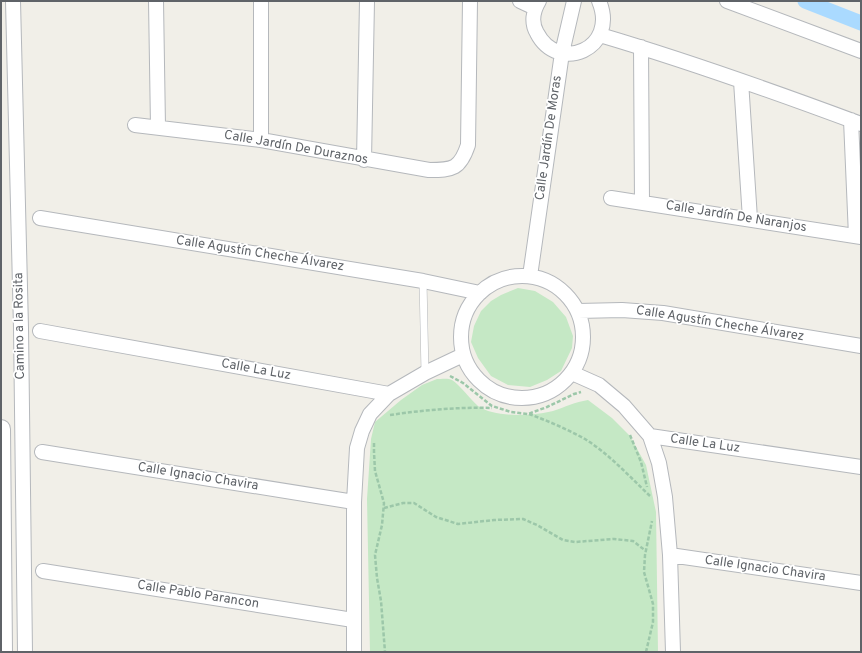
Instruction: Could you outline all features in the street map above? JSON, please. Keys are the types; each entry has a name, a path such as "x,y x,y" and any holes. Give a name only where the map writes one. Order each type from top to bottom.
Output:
{"street":[{"name":"Camino a la Rosita","path":"13,1 21,328 25,652"},
{"path":"156,1 158,127"},
{"path":"261,1 261,140"},
{"path":"364,160 367,1"},
{"name":"Calle Jardín De Duraznos","path":"136,125 261,140 364,160 429,170 444,170 456,166 464,158 468,145 470,1"},
{"path":"520,1 537,4 533,19 535,30 540,40 548,48 570,54 582,51 593,45 600,35 604,23 603,11 599,1"},
{"name":"Calle Jardín De Moras","path":"530,276 562,53 574,1"},
{"path":"727,1 861,51"},
{"path":"600,35 641,47 856,122 859,236"},
{"path":"641,47 642,203"},
{"path":"741,81 750,219"},
{"name":"Calle Jardín De Naranjos","path":"611,198 859,236"},
{"name":"Calle Agustín Cheche Álvarez","path":"40,218 424,281 480,293"},
{"path":"530,276 545,280 570,298 578,311 583,326 584,342 580,358 572,373 559,387 541,396 522,399 503,396 486,387 472,373 463,355 461,336 463,320 470,305 480,293 494,282 512,277 530,276"},
{"name":"Calle Agustín Cheche Álvarez","path":"578,311 622,310 663,313 861,346"},
{"name":"Calle La Luz","path":"40,331 389,394"},
{"path":"354,652 354,502 357,448 362,431 370,414 389,394 425,373 463,355"},
{"path":"572,373 600,385 624,406 650,436 659,463 665,497 670,555 673,652"},
{"path":"1,428 3,652"},
{"name":"Calle La Luz","path":"650,436 861,467"},
{"name":"Calle Ignacio Chavira","path":"42,452 354,502"},
{"name":"Calle Ignacio Chavira","path":"670,555 861,583"},
{"name":"Calle Pablo Parancon","path":"43,571 353,620"}],"lane":[{"path":"424,281 425,373"}],"path":[{"path":"444,376 449,376 463,383 478,397 492,406 528,414 551,422 585,440 610,458 650,496"},
{"path":"528,414 574,394 583,392"},
{"path":"385,415 465,407 498,408"},
{"path":"627,429 641,462 651,501"},
{"path":"375,438 374,452 376,471 384,503 382,525 375,555 381,601 385,652"},
{"path":"383,508 403,503 414,503 436,516 458,524 494,520 523,519 563,540 575,542 614,538 633,541 646,551"},
{"path":"646,652 653,622 653,604 644,572 652,519"}],"green space":[{"path":"518,288 535,291 553,302 566,317 573,336 572,348 561,371 547,380 530,387 508,385 491,376 478,358 471,342 474,326 481,311 491,301"},
{"path":"437,379 452,380 478,406 494,413 525,415 545,413 588,400 612,418 630,436 646,465 656,512 658,652 370,652 367,499 371,439 375,422 401,400 422,385"}],"waterway":[{"path":"805,1 861,23"}]}
